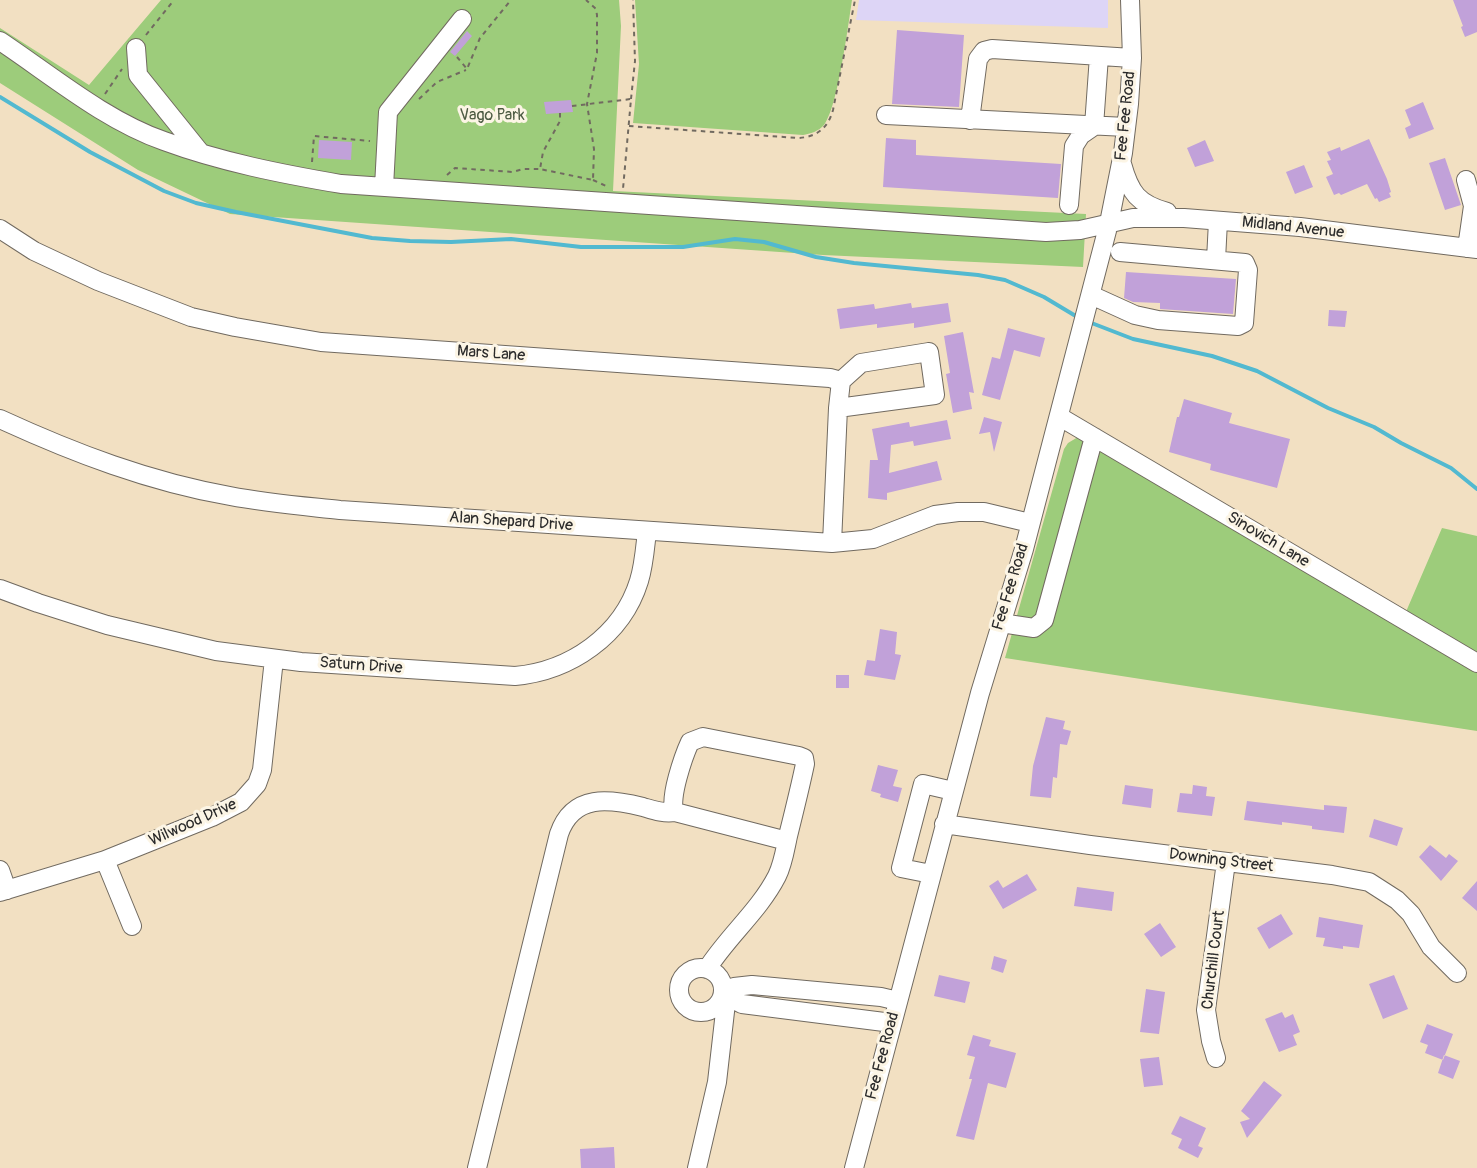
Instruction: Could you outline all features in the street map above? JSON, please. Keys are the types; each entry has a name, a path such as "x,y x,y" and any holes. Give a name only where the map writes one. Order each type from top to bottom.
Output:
{"street":[{"name":"Fee Fee Road","path":"854,1168 953,791 1060,417 1109,223 1122,161 1126,127 1132,58 1131,0"},
{"path":"384,187 388,112 462,19"},
{"name":"Midland Avenue","path":"0,41 100,108 163,141 274,172 341,184 1046,232 1080,230 1132,218 1189,218 1300,227 1472,248"},
{"path":"136,48 138,75 200,152"},
{"path":"970,120 978,59 984,51 993,49 1132,58"},
{"path":"1094,126 1099,56"},
{"path":"886,115 1126,127"},
{"path":"1069,206 1074,146 1081,135 1094,126"},
{"path":"1122,161 1130,187 1138,199 1149,206 1189,218"},
{"path":"1466,180 1473,206 1472,248"},
{"path":"1216,260 1218,221"},
{"name":"Mars Lane","path":"0,230 34,251 164,308 256,331 321,342 819,377 841,381"},
{"path":"1090,297 1135,315 1158,320 1238,326 1244,323 1248,270 1245,263 1120,252"},
{"path":"832,543 838,408 841,381 861,363 929,352 935,394 838,408"},
{"name":"Sinovich Lane","path":"1060,417 1477,663"},
{"name":"Alan Shepard Drive","path":"0,419 52,443 148,477 229,496 277,504 832,543 873,539 934,515 958,512 984,512 1030,523"},
{"path":"1001,623 1034,628 1044,620 1094,437"},
{"name":"Saturn Drive","path":"0,589 49,607 131,632 216,651 274,659 489,676 515,676 545,671 568,662 592,648 617,623 626,610 638,583 648,531"},
{"name":"Wilwood Drive","path":"4,891 105,860 212,817 241,802 257,784 262,770 274,659"},
{"path":"675,812 672,802 685,753 690,742 695,739 703,737 804,758 805,764 777,876 766,894 707,969"},
{"path":"931,874 901,868 923,784 953,791"},
{"path":"477,1168 560,834 566,819 579,807 599,801 618,802 664,813 675,812 787,841"},
{"name":"Downing Street","path":"945,824 1359,880 1378,887 1404,906 1431,947 1457,973"},
{"path":"105,860 132,926"},
{"name":"Churchill Court","path":"1216,1058 1206,1010 1226,862"},
{"path":"0,870 4,891"},
{"path":"697,1168 717,1082 725,993 720,978 707,969 693,970 682,979 679,993 685,1006 698,1012 712,1010 725,993 734,987 752,985 881,997 898,1001"},
{"path":"725,993 742,1004 892,1023"}],"path":[{"path":"416,103 437,82 467,69 480,38 511,0"},
{"path":"445,178 455,168 513,172 523,169 540,170 593,180 593,138 587,104 597,53 597,15 596,9 586,0"},
{"path":"622,195 635,61 633,0"},
{"path":"629,126 798,138 819,133 830,121 833,110 855,0"},
{"path":"457,57 467,69"},
{"path":"572,106 631,99"},
{"path":"540,170 543,152 560,121 560,113"},
{"path":"311,171 314,136 370,141"}],"shaded area":[{"path":"859,0 1108,0 1108,28 856,20"}],"green space":[{"name":"Vago Park","path":"161,0 619,0 621,26 613,191 1086,214 1083,267 823,255 230,214 138,170 0,83 0,28 89,85"},
{"path":"635,0 852,0 834,102 824,125 814,132 803,135 633,123 639,64"},
{"path":"1078,437 1402,621 1442,528 1477,536 1477,731 1005,658 1064,449 1068,443"}],"building":[{"path":"1453,0 1477,0 1477,32 1465,37"},
{"path":"897,30 964,35 959,107 892,104"},
{"path":"467,31 472,36 455,56 450,52"},
{"path":"571,100 573,112 546,114 544,102"},
{"path":"1423,102 1434,129 1409,139 1405,128 1411,125 1405,110"},
{"path":"886,138 916,140 916,155 1061,164 1058,198 883,187"},
{"path":"1369,139 1387,179 1391,197 1379,202 1367,184 1341,195 1339,193 1334,195 1326,177 1333,174 1327,161 1331,160 1327,152 1340,147 1341,151"},
{"path":"319,140 352,142 351,160 318,158"},
{"path":"1205,140 1214,161 1195,167 1187,148"},
{"path":"1445,158 1461,205 1445,210 1429,163"},
{"path":"1304,165 1313,187 1295,194 1286,172"},
{"path":"1126,272 1236,279 1233,314 1160,309 1160,303 1133,302 1124,298"},
{"path":"911,303 912,308 948,303 951,322 914,328 914,323 877,328 877,324 840,329 837,309 874,304 875,309"},
{"path":"1329,310 1347,311 1345,327 1328,326"},
{"path":"1008,328 1045,338 1040,357 1014,350 1000,400 982,395 992,357 1000,359"},
{"path":"963,332 974,393 969,392 972,409 953,413 946,374 950,373 944,336"},
{"path":"1184,399 1232,413 1229,423 1290,439 1277,488 1210,470 1211,464 1169,452 1177,417 1179,417"},
{"path":"984,417 1002,422 994,452 990,432 979,434"},
{"path":"947,420 951,439 914,446 913,441 891,445 889,473 937,461 942,480 887,493 887,500 868,498 870,460 878,460 872,429 909,422 910,427"},
{"path":"880,629 897,632 895,654 901,655 895,680 864,675 867,660 875,661"},
{"path":"836,675 849,675 849,688 836,688"},
{"path":"1046,717 1065,721 1063,729 1071,731 1067,745 1060,744 1057,778 1053,777 1051,798 1030,796 1033,766"},
{"path":"878,765 898,770 893,786 902,788 898,802 880,797 881,794 871,791"},
{"path":"1125,785 1153,789 1151,808 1122,804"},
{"path":"1193,785 1207,787 1206,796 1215,797 1212,816 1177,812 1180,793 1192,794"},
{"path":"1247,801 1324,810 1324,805 1347,807 1344,833 1282,822 1282,825 1244,820"},
{"path":"1374,819 1403,828 1397,846 1369,837"},
{"path":"1430,845 1446,858 1449,854 1458,861 1441,881 1419,857"},
{"path":"1027,874 1037,890 1003,909 989,886 998,880 1003,888"},
{"path":"1477,881 1477,911 1462,898"},
{"path":"1077,887 1114,892 1112,911 1074,906"},
{"path":"1281,914 1293,934 1269,949 1257,928"},
{"path":"1319,917 1363,925 1359,948 1343,946 1343,949 1323,946 1325,938 1316,937"},
{"path":"1160,923 1176,947 1161,957 1144,934"},
{"path":"994,956 1007,960 1003,973 991,969"},
{"path":"939,975 970,982 965,1003 934,996"},
{"path":"1394,975 1408,1009 1383,1019 1369,984"},
{"path":"1146,989 1165,992 1159,1034 1140,1032"},
{"path":"1282,1012 1285,1018 1293,1014 1300,1032 1293,1035 1297,1045 1279,1052 1265,1019"},
{"path":"1427,1024 1453,1034 1443,1060 1425,1053 1428,1045 1420,1042"},
{"path":"973,1035 991,1040 989,1046 1016,1053 1006,1088 988,1083 974,1140 956,1136 972,1079 969,1079 975,1057 967,1055"},
{"path":"1444,1055 1460,1061 1453,1079 1438,1073"},
{"path":"1159,1057 1163,1085 1144,1087 1140,1059"},
{"path":"1264,1081 1282,1095 1247,1138 1240,1122 1250,1119 1241,1111"},
{"path":"1180,1116 1206,1128 1198,1146 1203,1148 1198,1158 1178,1148 1182,1139 1171,1134"},
{"path":"614,1147 615,1168 581,1168 580,1149"}],"waterway":[{"path":"0,97 90,152 164,191 196,203 236,212 372,238 410,241 451,242 511,239 581,247 683,247 735,239 764,242 816,257 854,263 978,275 1005,280 1044,297 1079,318"},
{"path":"1089,322 1133,339 1212,356 1257,371 1328,408 1374,427 1451,468 1477,489"}]}
